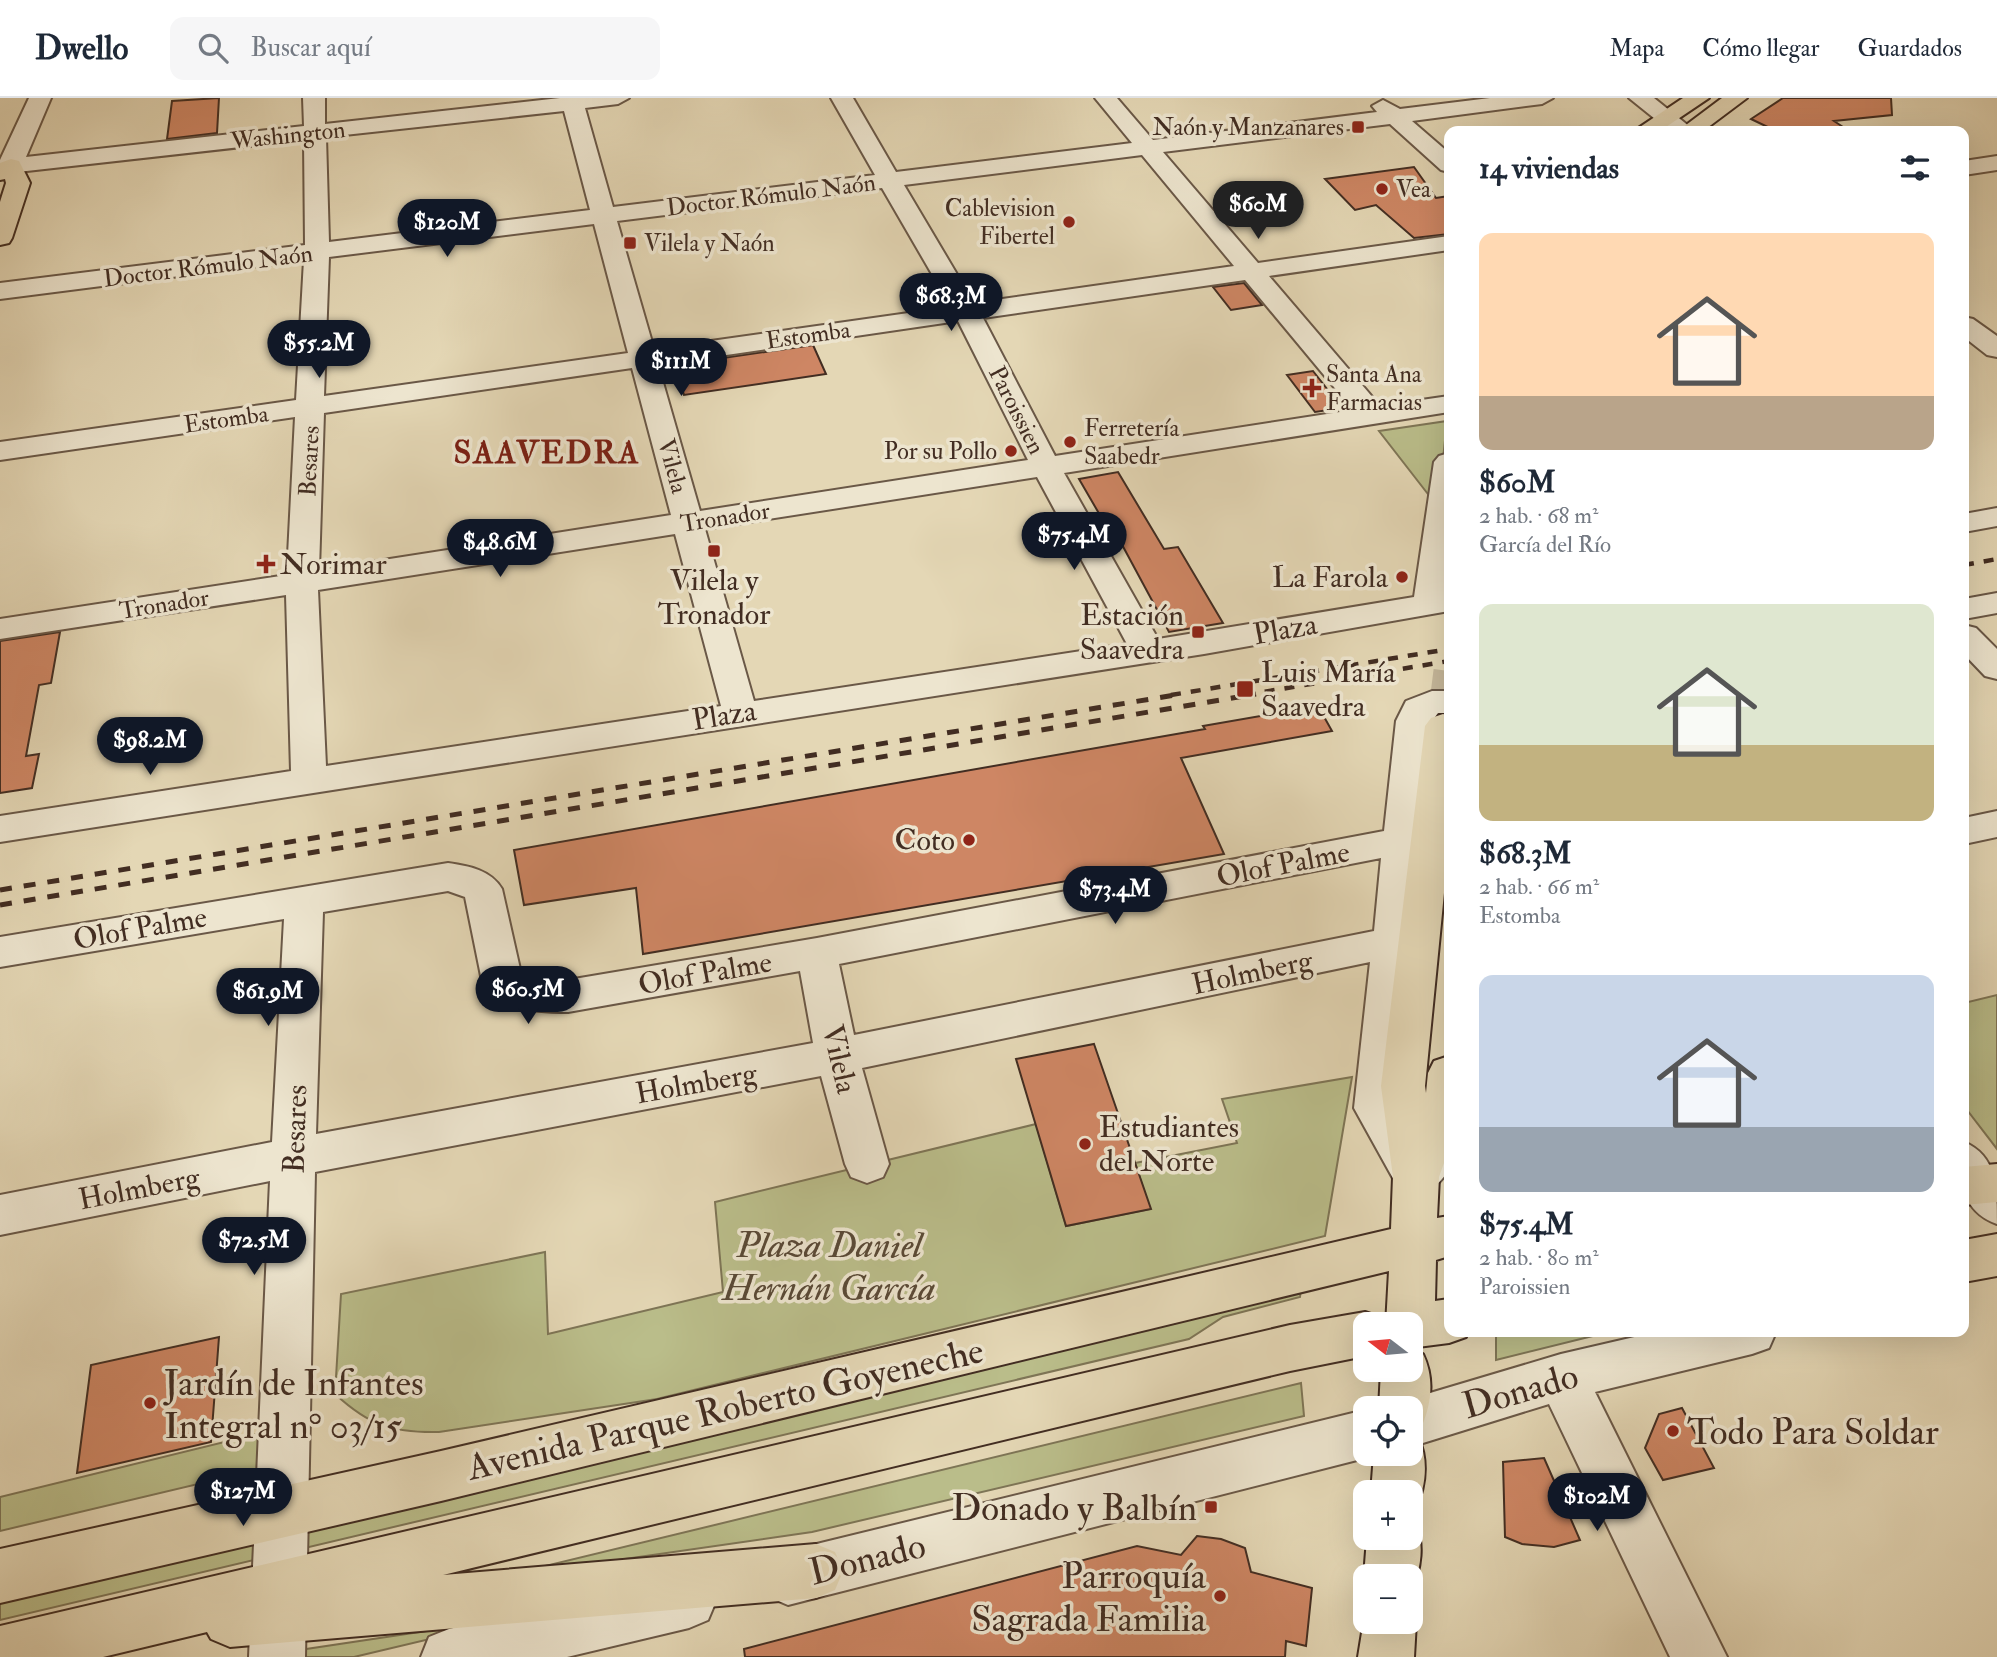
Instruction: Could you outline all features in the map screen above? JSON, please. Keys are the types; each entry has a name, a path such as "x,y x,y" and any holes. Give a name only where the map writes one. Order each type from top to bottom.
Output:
{"main road":[{"path":"1675,125 1698,98"},
{"path":"1696,126 1736,98"},
{"path":"0,239 19,183 4,169"},
{"path":"1413,1312 1432,1240 1416,1177 1403,1086 1444,731"},
{"path":"1416,1177 1444,1104"},
{"name":"Avenida Parque Roberto Goyeneche","path":"0,1576 280,1513 1432,1240"},
{"path":"1969,1260 1997,1255"},
{"path":"1423,1324 1444,1322"},
{"path":"278,1621 1277,1351 1353,1336"},
{"path":"0,1654 103,1631 278,1621 816,1572"},
{"path":"1386,1657 1388,1634"}],"street":[{"path":"4,169 40,98"},
{"name":"Besares","path":"309,782 302,584 317,253 314,98"},
{"name":"Washington","path":"4,169 572,101 618,98"},
{"name":"Paroissien","path":"842,98 966,311 1045,467 1148,651"},
{"path":"1106,98 1254,271 1373,416"},
{"path":"1374,98 1444,161"},
{"name":"Doctor Rómulo Naón","path":"0,292 1542,98"},
{"path":"1640,98 1675,125"},
{"name":"Vilela","path":"572,101 740,712"},
{"path":"1969,167 1997,163"},
{"path":"1969,168 1997,182"},
{"name":"Estomba","path":"0,451 1444,244"},
{"path":"1969,324 1997,319"},
{"path":"1969,329 1997,349"},
{"name":"Tronador","path":"0,629 1444,405"},
{"path":"1969,522 1997,517"},
{"path":"1439,603 1443,560"},
{"name":"Plaza","path":"0,829 740,712 1148,651 1439,603"},
{"path":"1969,608 1997,603"},
{"path":"1969,640 1997,668"},
{"path":"1444,712 1432,702 1418,709 1414,721 1376,1108 1416,1177 1444,1145"},
{"path":"1969,830 1997,824"},
{"name":"Olof Palme","path":"0,952 448,877 466,880 483,889 501,976 514,989 529,996 568,996 817,953 1402,841"},
{"name":"Besares","path":"278,1621 282,1400 304,901"},
{"name":"Holmberg","path":"0,1215 294,1157 837,1056 1391,943"},
{"name":"Vilela","path":"817,953 837,1056 867,1164"},
{"name":"Donado","path":"1423,1419 1561,1377 1731,1337"},
{"path":"1561,1377 1699,1657"},
{"name":"Donado","path":"449,1657 816,1572 1353,1437"}],"green space":[{"path":"1444,421 1438,507 1379,431"},
{"path":"1997,995 1997,1149 1969,1113 1969,1002"},
{"name":"Plaza Daniel Hernán García","path":"1352,1077 1325,1236 657,1399 439,1432 422,1432 382,1425 359,1414 335,1394 341,1294 545,1252 548,1334 723,1292 715,1202 1036,1124 1066,1226 1150,1209 1135,1163 1237,1143 1222,1099"},
{"path":"1301,1289 1300,1297 1223,1317 1189,1339 0,1620 0,1599"},
{"path":"1496,1337 1589,1337 1496,1360"},
{"path":"1301,1383 1304,1416 812,1532 500,1577"},
{"path":"269,1431 303,1459 0,1531 0,1497"},
{"path":"527,1616 354,1657 253,1657"}],"building":[{"path":"219,98 217,133 167,139 172,101"},
{"path":"1783,98 1891,98 1892,115 1834,121 1842,126 1766,126 1751,119"},
{"name":"Vea","path":"1414,167 1436,198 1444,197 1444,235 1414,238 1376,205 1355,210 1325,179"},
{"path":"1244,283 1262,305 1231,310 1213,287"},
{"path":"813,345 826,374 684,395 675,365"},
{"name":"Santa Ana Farmacias","path":"1313,371 1342,408 1315,412 1287,375"},
{"path":"1118,472 1164,549 1178,547 1223,623 1169,632 1113,528 1108,529 1079,479"},
{"path":"60,632 51,683 39,685 26,756 39,754 32,788 0,793 0,641"},
{"path":"1318,706 1332,731 1181,758 1224,854 643,954 636,888 524,905 514,850 1205,729 1203,726"},
{"name":"Estudiantes del Norte","path":"1094,1044 1151,1209 1066,1226 1016,1059"},
{"name":"Jardín de Infantes Integral n° 03/15","path":"219,1337 211,1442 77,1473 91,1365"},
{"name":"Todo Para Soldar","path":"1682,1408 1714,1468 1663,1480 1645,1448 1659,1414"},
{"path":"1544,1458 1580,1540 1554,1547 1522,1544 1505,1537 1503,1462"},
{"path":"1197,1536 1221,1539 1245,1548 1251,1572 1312,1588 1306,1646 1286,1641 1285,1657 745,1657 744,1649 1137,1546 1181,1555"}],"tunnel":[{"path":"1443,726 1444,718"}],"railway":[{"path":"1969,564 1997,559"},
{"path":"1171,695 1444,650"},
{"path":"1245,695 1444,662"},
{"path":"0,890 1181,694"},
{"path":"0,905 1256,694"}],"place":[{"name":"Naón y Manzanares","path":"1358,127"},
{"name":"Vea","path":"1382,189"},
{"name":"Cablevision Fibertel","path":"1069,222"},
{"name":"Vilela y Naón","path":"630,243"},
{"name":"Santa Ana Farmacias","path":"1312,388"},
{"name":"Ferretería Saabedr","path":"1070,442"},
{"name":"Por su Pollo","path":"1011,451"},
{"name":"Vilela y Tronador","path":"714,551"},
{"name":"Norimar","path":"266,564"},
{"name":"La Farola","path":"1402,577"},
{"name":"Estación Saavedra","path":"1198,632"},
{"name":"Luis María Saavedra","path":"1245,689"},
{"name":"Coto","path":"969,840"},
{"name":"Estudiantes del Norte","path":"1085,1144"},
{"name":"Jardín de Infantes Integral n° 03/15","path":"150,1403"},
{"name":"Todo Para Soldar","path":"1673,1431"},
{"name":"Donado y Balbín","path":"1211,1507"},
{"name":"Parroquía Sagrada Familia","path":"1220,1596"}],"district":[{"name":"SAAVEDRA","path":"547,452"}]}
